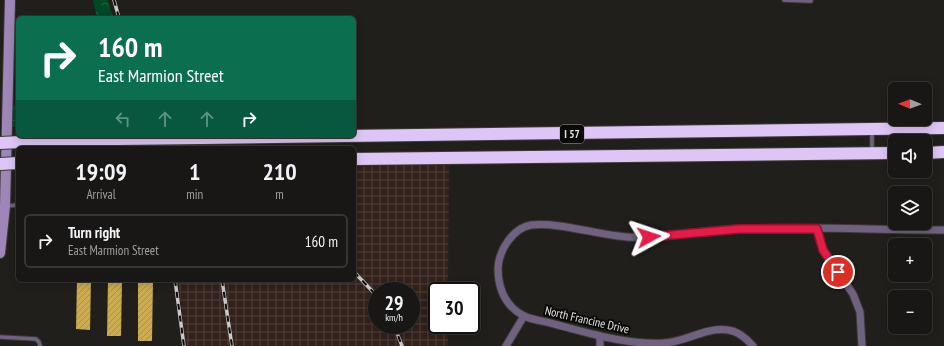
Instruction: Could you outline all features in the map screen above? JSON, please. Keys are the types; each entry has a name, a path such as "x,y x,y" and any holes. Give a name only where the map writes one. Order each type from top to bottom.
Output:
{"highway":[{"name":"I 57","path":"356,136 872,131 944,128"},
{"name":"I 57","path":"0,143 201,138"},
{"path":"932,153 944,152"},
{"name":"I 57","path":"356,158 888,153"},
{"path":"0,164 16,163"}],"main road":[{"path":"0,254 5,206 4,104 10,0"}],"street":[{"name":"North Francine Drive","path":"753,346 735,331 726,329 707,331 665,343 636,342 600,336 524,316 510,305 501,292 498,278 499,260 504,244 515,234 530,225 549,226 626,237 649,237 739,229 817,229"},
{"path":"862,346 860,312 853,294 823,250 817,229 944,230"},
{"path":"506,346 524,316"},
{"path":"600,336 600,346"}],"lane":[{"path":"784,0 811,1"},
{"path":"872,131 873,154"},
{"path":"5,206 16,205"},
{"path":"0,337 36,339 40,342 40,346"}],"shaded area":[{"path":"449,164 448,282 428,282 428,334 448,334 448,346 186,346 178,282 356,282 356,167"}],"green space":[{"path":"93,0 108,0 112,16 97,16"},
{"path":"13,105 16,105 16,127 12,127"}],"building":[{"path":"77,282 91,282 90,330 76,329"},
{"path":"108,282 122,282 121,336 107,336"},
{"path":"138,282 153,282 152,341 138,341"}],"railway":[{"path":"114,0 118,16"},
{"path":"150,138 152,146"},
{"path":"156,138 158,146"},
{"path":"356,274 368,287"},
{"path":"175,282 184,346"},
{"path":"222,282 232,346"},
{"path":"397,334 402,346"}],"route":[{"path":"649,237 739,229 817,229 823,250 838,272"}]}
